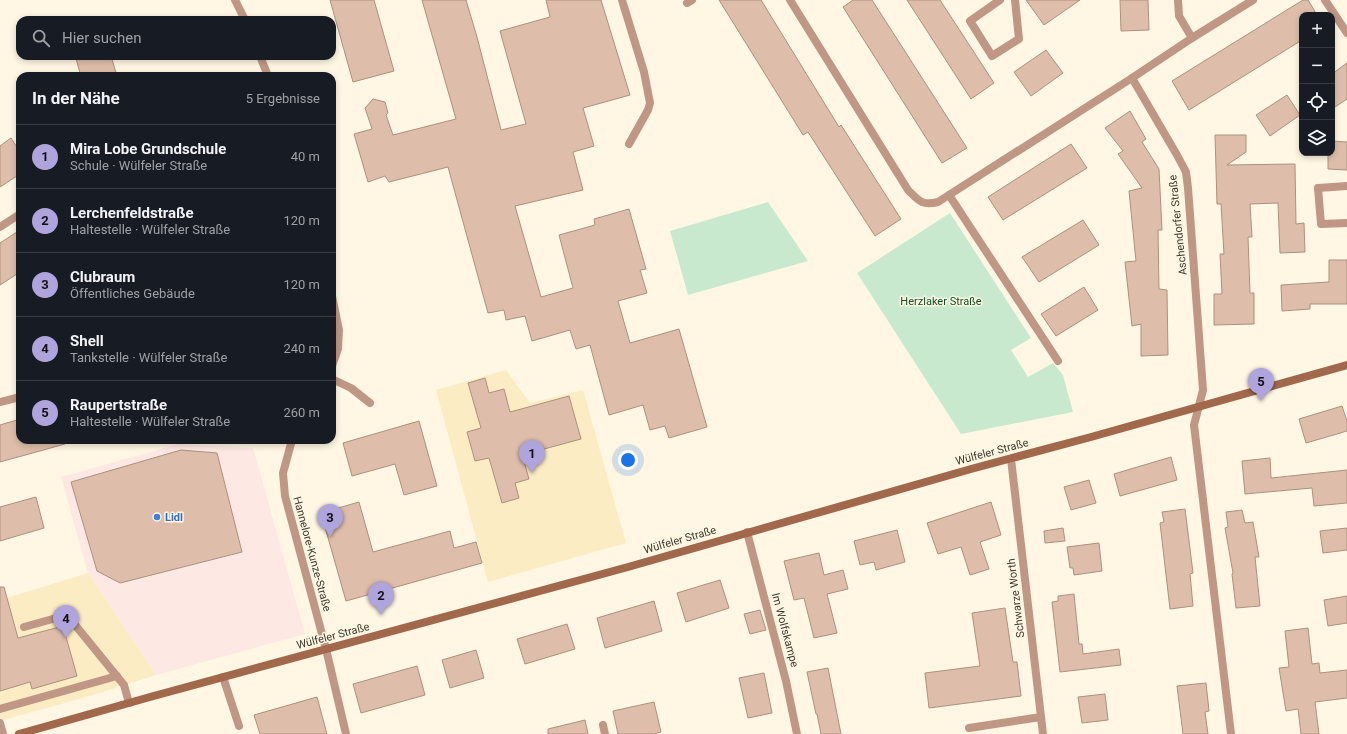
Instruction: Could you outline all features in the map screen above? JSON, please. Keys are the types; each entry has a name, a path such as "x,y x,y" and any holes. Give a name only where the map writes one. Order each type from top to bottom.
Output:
{"main road":[{"name":"Wülfeler Straße","path":"19,734 628,567 747,532 1347,364"}],"street":[{"path":"235,0 243,16"},
{"path":"622,0 644,72 650,103 648,110 629,144"},
{"path":"790,0 908,190 919,201 928,205 938,202 1253,0"},
{"path":"1000,0 970,21 992,56 1019,39 1015,0"},
{"path":"1178,0 1179,16 1192,38"},
{"path":"1325,0 1347,33"},
{"path":"262,60 266,72"},
{"name":"Aschendorfer Straße","path":"1132,78 1186,172 1203,390 1194,425 1231,734"},
{"path":"1347,186 1318,188 1321,224 1347,223"},
{"path":"948,195 1058,361"},
{"path":"0,227 16,217"},
{"path":"336,315 339,330 338,349 336,355"},
{"path":"336,381 351,388 370,403"},
{"path":"0,402 16,398"},
{"name":"Hannelore-Kunze-Straße","path":"291,444 283,473 285,496 326,650 346,734"},
{"name":"Schwarze Worth","path":"1011,459 1043,734"},
{"name":"Im Wolfskampe","path":"747,532 786,681 797,734"},
{"path":"24,627 67,615 124,685 129,703"},
{"path":"0,709 117,676"},
{"path":"223,677 239,726"},
{"path":"969,728 1041,717"},
{"path":"0,723 3,734"},
{"path":"603,725 605,734"}],"shaded area":[{"path":"506,370 530,403 583,390 626,543 488,582 436,390"},
{"path":"179,444 253,448 305,634 156,675 88,573 61,477"},
{"path":"88,573 156,675 93,695 0,721 0,600"}],"green space":[{"path":"768,202 808,261 688,295 670,231"},
{"name":"Herzlaker Straße","path":"950,213 1031,338 1011,350 1028,377 1053,363 1063,375 1073,412 961,434 857,273"}],"building":[{"path":"330,0 374,0 394,71 353,82 336,21 336,16 334,16"},
{"path":"422,0 466,0 501,130 526,124 500,31 550,17 546,0 601,0 630,95 583,108 594,146 573,152 583,190 515,206 541,297 573,288 559,235 595,225 594,219 629,209 646,269 640,270 647,293 618,301 630,343 679,329 707,427 669,438 665,426 650,430 643,405 609,415 590,345 576,349 570,330 532,341 525,316 506,320 504,310 488,313 448,167 389,182 385,176 368,182 354,134 372,129 365,108 373,99 385,102 388,113 386,115 393,135 456,119"},
{"path":"719,0 761,0 839,127 841,125 901,219 875,236 808,132 803,135"},
{"path":"853,0 872,0 967,148 942,163 843,7"},
{"path":"907,0 940,0 994,83 971,99"},
{"path":"1026,0 1080,0 1044,25"},
{"path":"1120,0 1148,0 1149,30 1121,31"},
{"path":"1303,0 1308,0 1315,12 1299,12 1299,42 1189,110 1172,81"},
{"path":"1046,50 1063,73 1031,96 1014,72"},
{"path":"76,60 112,60 116,72 80,72"},
{"path":"1347,63 1347,99 1335,107 1335,84 1335,72"},
{"path":"1287,95 1299,113 1299,116 1270,136 1256,115"},
{"path":"1130,111 1146,139 1142,142 1159,169 1162,230 1158,230 1159,289 1167,290 1168,355 1141,356 1141,324 1132,326 1125,262 1136,261 1129,191 1142,188 1118,154 1123,151 1105,128"},
{"path":"1215,135 1246,135 1246,152 1227,165 1295,164 1296,224 1304,223 1305,252 1280,253 1278,203 1250,204 1252,237 1248,237 1250,293 1254,293 1254,324 1214,325 1214,294 1222,294 1220,254 1224,254 1221,204 1217,204"},
{"path":"11,138 16,146 16,177 0,187 0,146"},
{"path":"1335,141 1347,142 1347,170 1328,169 1328,156 1335,156"},
{"path":"1071,144 1087,168 1003,220 988,197"},
{"path":"1083,220 1099,245 1039,282 1022,257"},
{"path":"16,233 16,275 0,285 0,243"},
{"path":"1329,260 1347,260 1347,304 1310,304 1310,309 1282,311 1281,285 1329,282"},
{"path":"1084,287 1098,310 1056,336 1041,314"},
{"path":"485,378 489,393 504,389 510,412 569,396 581,439 522,455 529,479 515,483 519,498 502,503 489,458 475,461 467,432 481,428 468,383"},
{"path":"1342,406 1347,421 1347,431 1306,443 1299,419"},
{"path":"16,420 16,444 65,444 0,462 0,425"},
{"path":"419,421 437,486 404,495 395,464 352,476 343,443"},
{"name":"Lidl","path":"181,450 217,453 242,552 120,583 97,571 71,482"},
{"path":"1171,457 1177,480 1120,496 1114,474"},
{"path":"1270,458 1271,478 1347,470 1347,503 1314,506 1312,488 1245,494 1242,461"},
{"path":"1089,480 1096,503 1071,510 1064,487"},
{"path":"36,497 44,528 0,541 0,507"},
{"path":"359,502 373,552 450,531 454,548 476,542 482,563 346,601 321,513"},
{"path":"991,502 1001,535 980,542 989,569 970,575 961,547 938,554 927,523"},
{"path":"1185,509 1193,573 1190,574 1193,606 1170,609 1160,523 1164,522 1162,512"},
{"path":"1242,510 1245,523 1253,522 1259,557 1255,557 1260,606 1236,608 1233,573 1225,528 1228,527 1226,512"},
{"path":"1063,528 1065,541 1045,543 1044,531"},
{"path":"1347,528 1347,550 1323,553 1320,531"},
{"path":"897,530 905,562 876,570 874,562 860,565 854,541"},
{"path":"1099,543 1102,571 1074,575 1073,568 1070,568 1067,547"},
{"path":"819,553 824,575 843,570 848,589 827,594 837,633 814,638 804,598 794,600 784,561"},
{"path":"720,580 729,608 686,622 677,593"},
{"path":"0,587 4,587 18,638 63,626 77,676 32,689 30,682 0,691"},
{"path":"1074,594 1079,644 1082,644 1083,654 1119,649 1121,665 1060,672 1052,602 1058,601 1058,596"},
{"path":"1347,596 1347,623 1328,626 1324,600"},
{"path":"654,601 662,631 605,648 597,618"},
{"path":"1005,608 1013,662 1017,662 1021,696 929,708 925,673 980,666 972,613"},
{"path":"760,610 766,630 750,634 744,614"},
{"path":"567,624 575,649 525,664 517,639"},
{"path":"1308,628 1312,664 1319,663 1320,673 1347,670 1347,698 1315,702 1319,734 1301,734 1298,709 1286,711 1279,668 1289,667 1285,631"},
{"path":"476,650 484,678 450,688 442,660"},
{"path":"417,666 425,695 361,713 353,684"},
{"path":"828,668 841,734 821,734 807,672"},
{"path":"764,673 772,713 748,718 739,678"},
{"path":"1206,683 1209,711 1205,712 1208,734 1183,734 1177,686"},
{"path":"1105,694 1108,720 1082,723 1078,697"},
{"path":"317,697 327,734 260,734 254,715"},
{"path":"654,702 661,732 654,734 618,734 613,711"},
{"path":"585,720 588,734 548,734 548,729"}],"place":[{"name":"Raupertstraße","path":"1261,401"},
{"name":"Mira Lobe Grundschule","path":"532,473"},
{"name":"Lidl","path":"157,517"},
{"name":"Clubraum","path":"330,537"},
{"name":"Lerchenfeldstraße","path":"381,615"},
{"name":"Shell","path":"66,638"}]}
